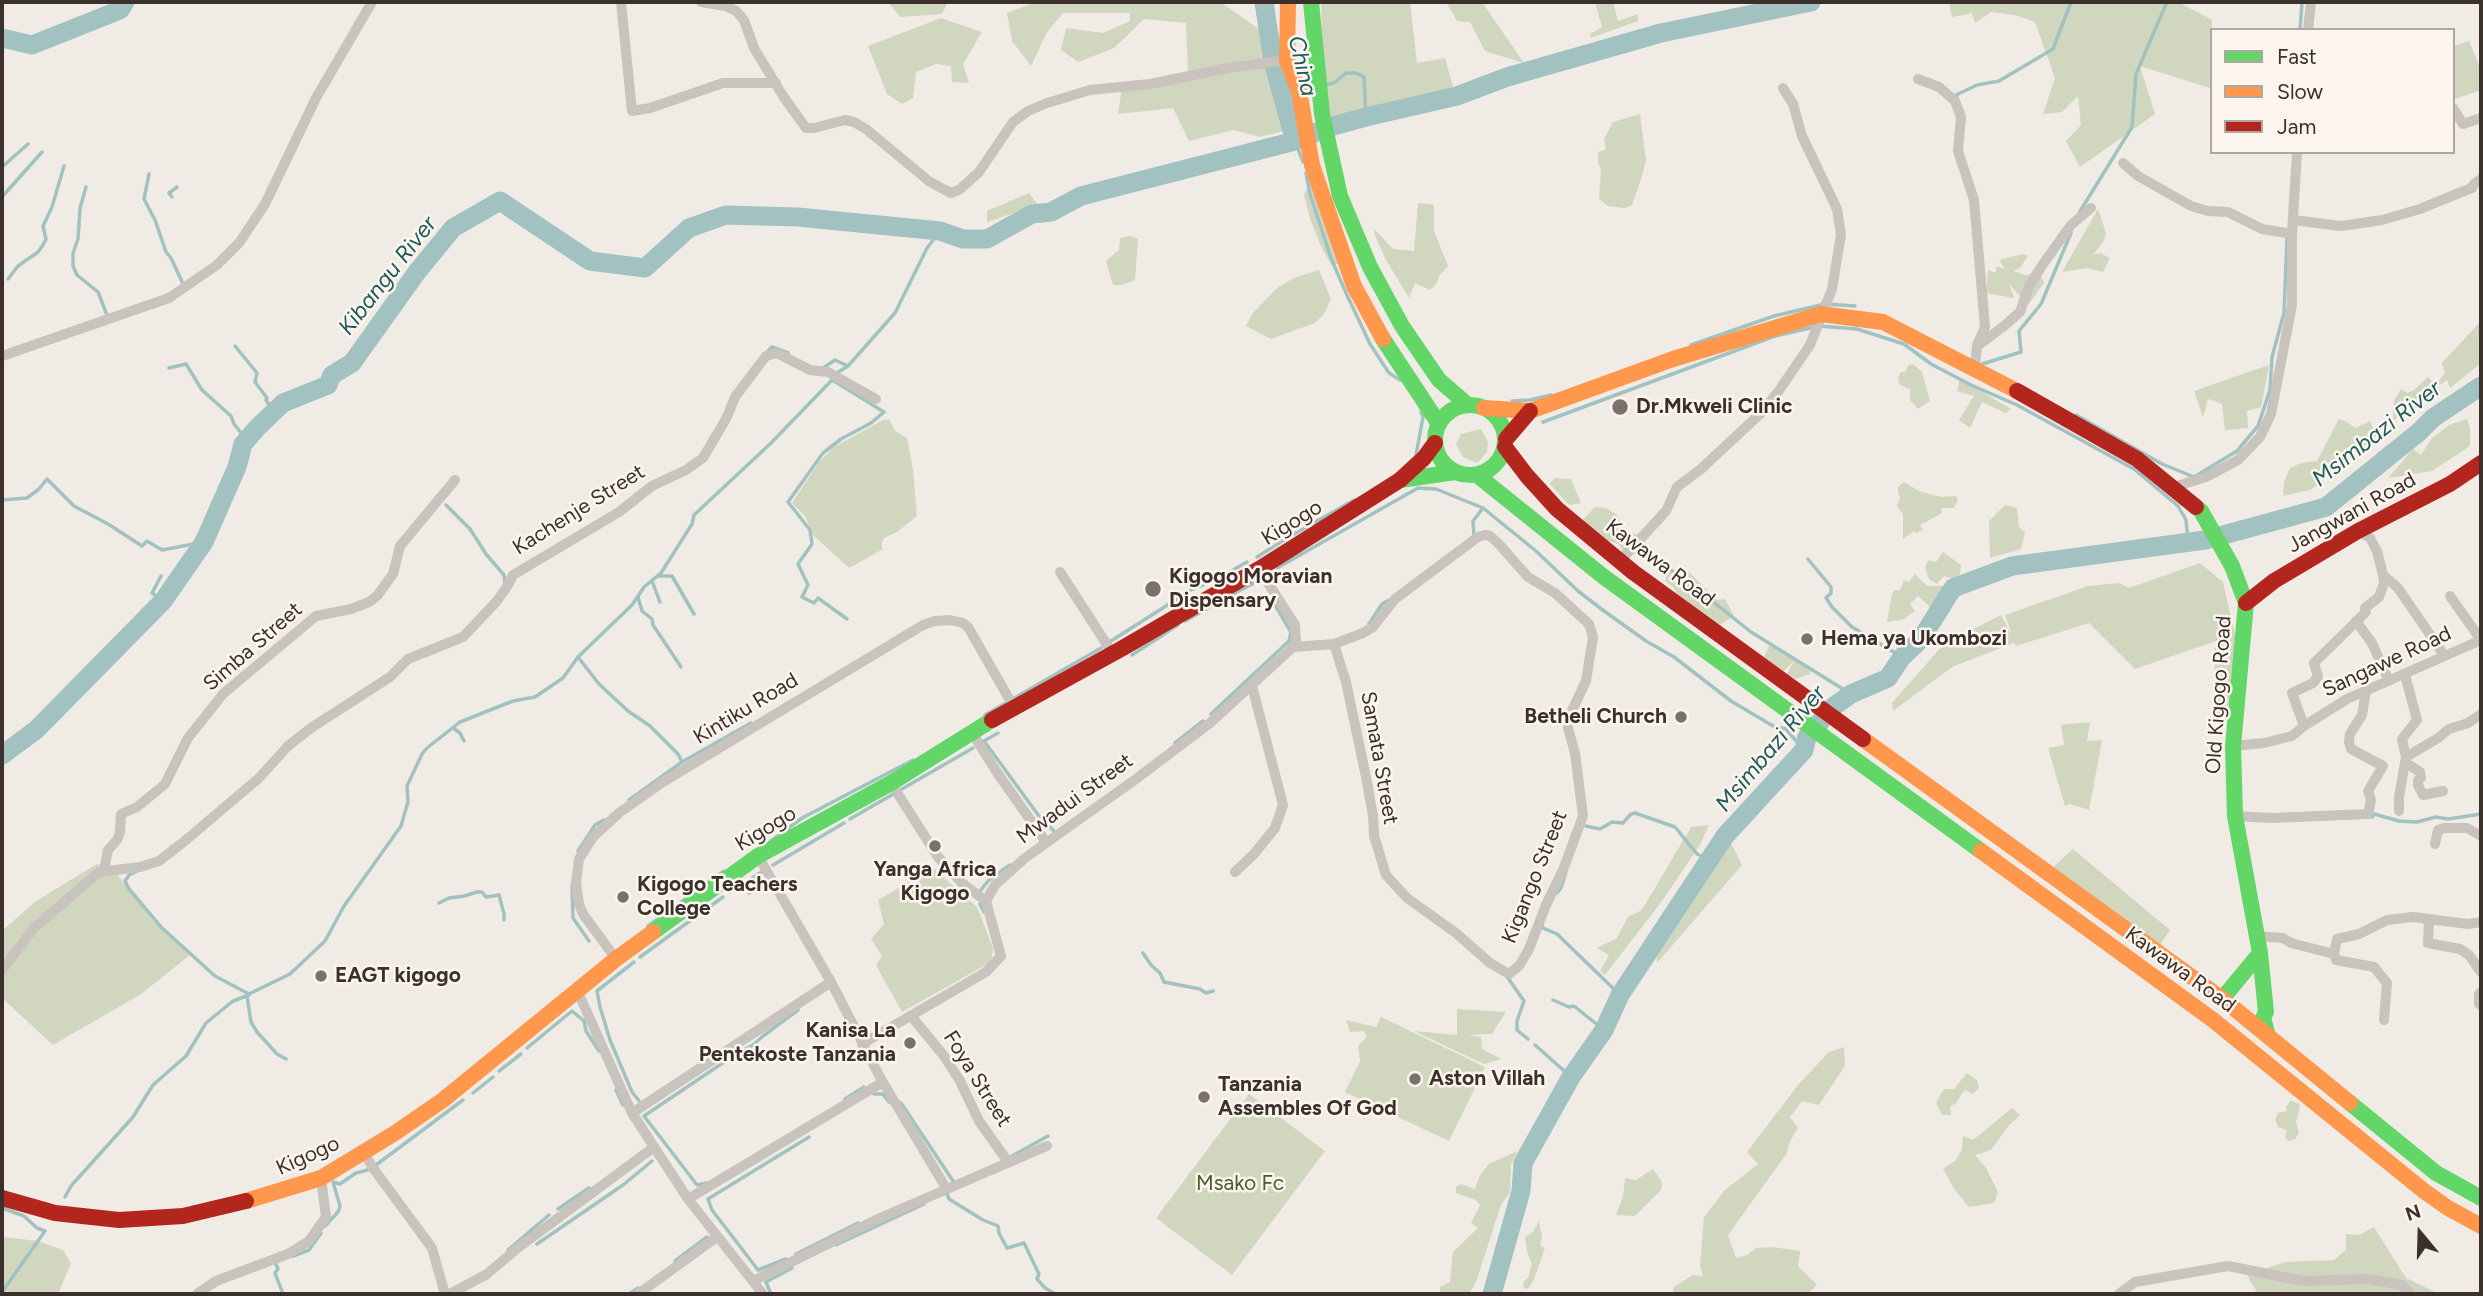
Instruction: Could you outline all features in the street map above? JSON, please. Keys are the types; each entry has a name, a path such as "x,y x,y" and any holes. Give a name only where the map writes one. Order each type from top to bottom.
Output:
{"main road":[{"path":"1288,2 1287,60 1299,91 1308,148 1354,286 1396,360 1439,424"},
{"path":"1311,2 1322,114 1340,196 1384,294 1423,359 1439,380 1499,420 1506,443"},
{"path":"1400,480 1424,458 1435,443 1439,424 1451,411 1476,407 1530,411 1673,359 1785,322 1821,314"},
{"name":"Old Kigogo Road","path":"1821,314 1882,322 1975,368 2137,459 2201,511 2232,566 2246,603 2233,746 2235,816 2260,953 2266,1012 2263,1018 2268,1036"},
{"path":"1435,443 1438,455 1445,465 1455,472 1477,475 1490,470 1500,460 1506,443 1530,411"},
{"name":"Kawawa Road","path":"1506,443 1527,477 1557,509 1620,561 2225,1001 2436,1173 2481,1198"},
{"name":"Jangwani Road","path":"2246,603 2274,581 2358,531 2450,484 2481,463"},
{"path":"1400,480 1455,472"},
{"name":"Kawawa Road","path":"1477,475 1604,577 2213,1020 2424,1191 2481,1226"},
{"name":"Kigogo","path":"2,1198 55,1213 144,1220 183,1216 271,1195 321,1178 364,1153 469,1080 616,959 758,856 891,783 971,731 1113,654 1259,569 1400,480"},
{"path":"2225,1001 2227,993 2260,953"}],"street":[{"path":"2,356 169,298 217,265 239,243 265,204 316,98 372,2"},
{"path":"621,2 632,111 650,108 723,83 776,83"},
{"path":"701,2 726,6 736,11 744,20 754,48 806,128 845,120 854,122 930,182 951,193 959,190 979,172 1013,122 1028,111 1047,103 1090,90 1150,84 1228,68 1287,60"},
{"path":"2308,28 2311,2"},
{"path":"1919,79 1939,87 1947,94 1955,102 1961,117 1958,152 1974,200 1985,327 1978,345 1975,368"},
{"path":"1620,561 1666,511 1677,487 1701,469 1761,412 1778,392 1810,345 1832,289 1841,235 1838,212 1802,136 1793,104 1783,88"},
{"path":"2455,111 2463,124 2481,118"},
{"path":"2174,487 2206,477 2238,460 2260,437 2270,414 2292,305 2292,234 2297,154"},
{"path":"2123,163 2138,176 2191,206 2208,211 2228,212 2262,229 2292,234"},
{"path":"2293,220 2341,226 2382,220 2420,209 2472,188 2481,179"},
{"path":"1978,345 2020,312 2029,286 2041,268 2071,225 2091,208"},
{"name":"Kachenje Street","path":"104,870 124,870 159,860 259,778 288,746 311,728 390,677 408,659 463,638 497,601 513,575 601,524 652,486 687,470 703,458 735,397 766,356 777,353 810,370 828,372 876,398"},
{"name":"Simba Street","path":"104,870 108,850 120,832 121,814 137,807 165,784 188,738 223,694 316,616 351,609 377,596 393,574 400,546 455,480"},
{"path":"2304,726 2292,693 2313,683 2318,676 2314,663 2366,612 2365,608 2379,597 2384,583 2377,551 2370,538 2358,531"},
{"name":"Kigango Street","path":"1293,647 1334,644 1373,627 1395,599 1478,537 1485,535 1498,543 1528,577 1555,593 1589,624 1593,637 1586,681 1568,728 1575,753 1583,816 1533,941 1519,966 1513,971"},
{"path":"1259,569 1295,625 1296,640 1293,647"},
{"path":"1060,572 1113,654"},
{"path":"2384,575 2398,588 2444,655"},
{"path":"2450,596 2481,640"},
{"name":"Kintiku Road","path":"616,959 583,914 579,904 576,883 579,859 593,837 646,793 923,625 934,621 950,620 968,627 1015,709"},
{"path":"2356,621 2372,642 2389,681"},
{"name":"Sangawe Road","path":"2233,746 2264,743 2292,736 2347,699 2481,640"},
{"name":"Samata Street","path":"1334,644 1346,682 1366,777 1380,863 1388,879 1407,898 1456,933 1490,963 1506,974 1513,971"},
{"name":"Mwadui Street","path":"986,901 995,885 1046,842 1210,723 1293,647"},
{"path":"2399,811 2406,760 2402,739 2417,720 2405,675"},
{"path":"1235,872 1275,828 1283,805 1252,686"},
{"path":"2235,816 2272,818 2368,814 2371,800 2368,791 2383,766 2351,749 2349,742 2350,734 2362,715 2366,691"},
{"path":"2406,760 2449,729 2468,723 2481,714"},
{"path":"971,731 1046,842"},
{"path":"2406,760 2420,772 2418,785 2423,795 2444,791"},
{"path":"862,1044 986,972 1001,956 986,901 962,883 938,857 891,783"},
{"path":"2435,844 2438,830 2444,828 2467,828 2481,835"},
{"path":"758,856 831,982 883,1082 946,1188"},
{"path":"2,970 34,929 104,870"},
{"path":"2384,1020 2387,983 2375,967 2336,960 2334,954 2337,939 2359,934 2387,920 2413,916 2468,924 2481,922"},
{"path":"2429,919 2428,943 2460,948 2469,955 2481,972"},
{"path":"2257,936 2283,938 2291,943 2334,954"},
{"path":"632,1113 831,982"},
{"path":"577,990 632,1113 688,1199 763,1294"},
{"path":"2481,992 2481,1005"},
{"name":"Foya Street","path":"912,1017 944,1056 960,1081 979,1121 1008,1162"},
{"path":"688,1199 883,1082"},
{"path":"753,1280 946,1188 974,1179 1047,1146"},
{"path":"364,1153 432,1248 448,1294 487,1274 653,1147"},
{"path":"197,1294 216,1281 288,1254 309,1241 326,1217 321,1178"},
{"path":"638,1294 716,1237"},
{"path":"2119,1294 2135,1282 2228,1266 2303,1281 2369,1279 2402,1285 2410,1294"}],"green space":[{"path":"888,2 948,2 942,14 900,17"},
{"path":"1036,2 1220,2 1262,31 1288,94 1284,131 1260,137 1234,130 1189,141 1173,108 1118,114 1122,87 1188,73 1186,23 1144,19 1114,48 1078,62 1061,50 1066,28 1103,33 1130,21 1130,13 1063,13 1047,32 1031,66 1012,41 1007,13"},
{"path":"1321,2 1410,2 1417,63 1445,58 1454,90 1325,126"},
{"path":"1446,2 1482,2 1524,63 1485,51 1470,22 1457,21"},
{"path":"1595,2 1613,2 1618,21 1638,14 1638,21 1591,38 1590,34 1602,27"},
{"path":"1949,2 2178,2 2212,20 2210,88 2140,66 2155,114 2080,167 2066,141 2081,125 2078,96 2062,112 2043,114 2055,78 2035,22 2015,15 1991,12 1975,23 1972,13 1952,17"},
{"path":"941,18 982,32 963,64 969,83 952,82 951,66 936,64 916,72 913,98 902,104 887,94 868,46"},
{"path":"2469,41 2481,70 2481,90 2455,99 2455,45"},
{"path":"1640,114 1646,160 1632,205 1625,208 1608,206 1599,199 1601,169 1598,152 1606,150 1604,139 1613,122"},
{"path":"1309,186 1316,189 1340,263 1332,266 1310,219 1304,194"},
{"path":"1029,193 1038,205 987,222 987,211"},
{"path":"1418,203 1434,205 1434,231 1448,266 1430,290 1415,283 1409,298 1386,260 1374,233 1375,230 1393,249 1414,251"},
{"path":"2098,209 2106,233 2093,255 2100,253 2110,258 2103,272 2087,268 2062,272"},
{"path":"1130,236 1138,239 1135,280 1113,285 1106,261 1119,250 1120,238"},
{"path":"2022,254 2028,256 2020,268 2013,271 2025,275 2040,273 2044,283 2028,305 2009,284 2014,298 1986,293 1988,270 1996,273 1996,266 2005,269 1999,260"},
{"path":"1319,270 1331,299 1324,314 1315,323 1271,339 1246,326 1253,313 1277,288 1294,278"},
{"path":"2481,321 2481,363 2450,388 2447,380 2440,385 2437,383 2445,373 2442,363"},
{"path":"1913,364 1922,372 1930,401 1918,409 1910,400 1910,389 1900,385 1898,379 1908,365"},
{"path":"2269,365 2261,407 2247,411 2248,428 2225,430 2222,404 2208,399 2203,417 2194,391"},
{"path":"2428,377 2435,384 2434,392 2393,421 2394,401 2401,389 2407,393 2414,390"},
{"path":"1960,379 2011,409 2006,413 1982,402 1970,428 1959,420 1974,396 1957,391"},
{"path":"889,419 895,431 907,438 917,516 897,532 884,538 881,546 883,549 849,568 813,535 805,516 792,503 819,462 834,447"},
{"path":"2339,419 2355,428 2370,421 2376,436 2310,490 2283,496 2284,482 2290,468 2317,461"},
{"path":"2467,419 2470,446 2432,471 2388,478 2413,449 2421,455 2432,438 2449,425"},
{"path":"1481,429 1488,442 1487,452 1477,463 1463,457 1456,444 1461,434"},
{"path":"1554,478 1571,479 1581,503 1569,505 1550,484"},
{"path":"1904,482 1919,491 1941,497 1956,496 1958,500 1954,508 1941,508 1942,513 1920,525 1923,530 1916,533 1914,531 1903,539 1903,514 1897,506 1900,498 1898,487"},
{"path":"2005,505 2017,508 2019,527 2025,532 2021,549 1990,558 1989,521"},
{"path":"1595,507 1606,508 1617,515 1628,533 1636,534 1639,550 1624,556 1619,544 1587,534 1582,521"},
{"path":"1943,552 1961,565 1960,574 1953,579 1944,576 1937,584 1929,579 1925,568 1928,560 1936,562"},
{"path":"2200,563 2223,582 2235,635 2237,634 2227,714 2216,714 2214,648 2233,635 2135,669 2089,623 2016,646 2014,643 1952,667 1893,711 1892,703 1943,645 2001,615 2012,635 2005,615 2088,586 2119,583 2129,588"},
{"path":"1668,566 1685,577 1688,571 1717,600 1725,599 1734,616 1716,627 1680,599 1674,588 1665,581"},
{"path":"1915,574 1927,586 1953,586 1930,607 1918,596 1910,604 1915,611 1904,619 1887,622 1894,590 1900,590 1904,580 1909,582"},
{"path":"1770,644 1796,658 1810,669 1810,674 1796,679 1787,674 1794,661 1783,672 1764,657"},
{"path":"2090,722 2087,741 2102,740 2089,810 2070,804 2065,806 2048,748 2064,745 2061,725"},
{"path":"1709,825 1700,845 1662,901 1605,975 1600,971 1609,955 1597,948 1617,938 1628,917 1642,910 1691,827"},
{"path":"1731,843 1742,865 1657,963 1656,946 1693,869"},
{"path":"2073,849 2170,930 2159,946 2048,872"},
{"path":"97,864 114,870 153,921 190,955 141,994 53,1045 2,998 2,931 36,901"},
{"path":"933,868 977,907 993,948 991,962 902,1012 876,965 882,956 871,939 884,924 878,900"},
{"path":"1457,1009 1506,1012 1492,1034 1467,1035 1481,1037 1482,1049 1501,1059 1484,1064 1414,1031 1457,1035"},
{"name":"Aston Villah","path":"1381,1017 1485,1067 1449,1141 1345,1092 1360,1061 1358,1046 1367,1037 1364,1031 1350,1032 1346,1020 1376,1027"},
{"path":"1844,1047 1845,1066 1819,1105 1802,1101 1790,1117 1798,1128 1789,1143 1787,1153 1728,1235 1736,1258 1747,1255 1756,1248 1800,1251 1798,1266 1817,1285 1808,1294 1672,1294 1674,1287 1693,1275 1703,1276 1700,1266 1704,1217 1725,1190 1758,1164 1747,1152 1799,1084 1829,1052"},
{"path":"1967,1073 1977,1080 1979,1088 1973,1094 1965,1090 1955,1104 1950,1106 1951,1115 1942,1115 1936,1103 1942,1092 1945,1089 1954,1089"},
{"name":"Msako Fc","path":"1249,1094 1325,1151 1232,1275 1156,1218"},
{"path":"2291,1100 2300,1105 2296,1122 2299,1133 2295,1139 2288,1141 2285,1137 2287,1130 2278,1127 2275,1119 2278,1113 2287,1111 2286,1107"},
{"path":"2012,1108 2020,1115 1991,1150 1975,1155 1986,1168 1998,1192 1994,1203 1969,1207 1943,1169 1956,1160 1962,1150 1963,1136 1973,1140"},
{"path":"1518,1151 1511,1164 1510,1192 1501,1205 1476,1282 1469,1294 1433,1294 1440,1293 1440,1287 1450,1282 1453,1252 1478,1228 1471,1223 1480,1205 1476,1200 1456,1193 1456,1187 1461,1184 1475,1189 1480,1175 1489,1164"},
{"path":"1653,1169 1662,1182 1661,1190 1635,1216 1616,1215 1623,1197 1625,1178 1636,1180"},
{"path":"1539,1221 1542,1237 1540,1245 1545,1248 1528,1289 1523,1287 1532,1264 1525,1237 1533,1232"},
{"path":"2374,1227 2406,1278 2439,1294 2258,1294 2247,1275 2285,1262 2334,1260 2346,1250 2346,1234 2359,1235"},
{"path":"2,1237 38,1241 63,1250 71,1263 58,1294 2,1294"}],"waterway":[{"name":"China","path":"2,38 32,45 120,10 125,2"},
{"name":"China","path":"1264,2 1273,62 1295,141"},
{"name":"Kibangu River","path":"2,755 36,730 163,601 204,542 237,467 243,444 258,427 283,403 328,385 332,375 352,363 417,272 453,228 500,201 590,261 645,268 689,228 726,215 798,217 940,231 963,239 987,239 1032,214 1051,212 1081,196 1295,141 1329,127 1366,117 1457,96 1507,77 1661,33 1811,2"},
{"path":"1957,98 1956,95 1977,85 1999,81 2053,49 2071,2"},
{"path":"2079,213 2132,127 2136,74 2167,2"},
{"path":"2300,28 2302,2"},
{"path":"1323,85 1334,83 1346,73 1356,73 1364,77 1366,117"},
{"path":"1295,141 1303,162"},
{"path":"2,167 28,144"},
{"path":"2,197 42,152"},
{"path":"8,279 18,266 38,252 46,239 43,226 52,207 64,166"},
{"path":"1306,173 1331,258 1346,293 1370,344 1389,373 1400,380"},
{"path":"149,174 144,199 155,220 166,252 184,286"},
{"path":"86,187 80,208 73,266 77,275 98,292 109,316"},
{"path":"172,197 169,193 177,187"},
{"path":"837,373 848,366 895,313 927,248 940,231"},
{"path":"1982,364 2021,352 2019,331 2041,304 2071,233"},
{"path":"2076,415 2162,464 2194,477 2237,451 2258,426 2270,390 2272,357 2284,313 2287,237"},
{"path":"1691,345 1774,316 1825,304 1855,306"},
{"path":"1543,422 1775,336 1819,326 1857,329 1904,344 1931,364 2017,405 2134,469 2178,506 2186,520 2188,543"},
{"path":"235,346 257,373 255,382 274,412"},
{"path":"765,354 772,347 788,353"},
{"path":"823,368 835,360 848,366"},
{"path":"169,368 186,364 202,390 231,416 247,440"},
{"path":"137,871 125,881 129,889 161,927 215,976 249,994 290,974 325,941 344,906 401,826 408,802 407,786 427,748 460,722 513,701 535,697 563,678 578,657 632,605 644,587 661,573 692,524 694,515 770,444 833,379"},
{"path":"834,381 884,412 823,453 788,502 810,530 812,544 798,564 808,585 802,597 814,603 818,598 847,619"},
{"name":"Msimbazi River","path":"1492,1294 1521,1191 1523,1163 1571,1077 1604,1030 1620,995 1725,836 1804,750 1807,737 1833,707 1851,694 1888,678 1902,657 1921,639 1953,588 2012,566 2205,540 2326,507 2433,418 2481,386"},
{"path":"1512,401 1551,395"},
{"path":"1416,455 1423,417 1421,412"},
{"path":"2,500 27,498 47,479 74,506 142,546 147,541 162,550 204,542"},
{"path":"1277,568 1418,488 1436,489 1483,508 1604,611 1674,657 1731,701 1773,726 1786,729 1804,750"},
{"path":"1289,537 1354,500"},
{"path":"446,505 470,529 504,575 505,584"},
{"path":"1474,535 1473,521 1483,508"},
{"path":"1257,557 1287,538"},
{"path":"1644,554 1677,573 1751,632 1851,694"},
{"path":"1808,559 1831,587 1831,593 1826,598 1832,607 1852,627 1902,657"},
{"path":"1111,641 1191,590 1247,562"},
{"path":"161,576 152,593 163,601"},
{"path":"658,576 672,576 694,614"},
{"path":"1231,595 1260,580"},
{"path":"652,581 660,602"},
{"path":"638,597 642,611 652,619 653,625 681,667"},
{"path":"1369,624 1382,604 1391,599"},
{"path":"1185,621 1219,602"},
{"path":"1211,714 1289,641 1291,632 1275,605"},
{"path":"1132,655 1178,625"},
{"path":"985,715 1101,648"},
{"path":"578,657 599,684 628,711 650,726 678,754 682,762 629,800"},
{"path":"1175,743 1203,721"},
{"path":"682,762 751,723"},
{"path":"453,728 460,733 464,741"},
{"path":"998,733 984,741 1039,816 1055,832"},
{"path":"850,819 973,748"},
{"path":"771,841 802,818 913,760"},
{"path":"1586,826 1600,829 1612,822 1623,823 1635,813 1675,827 1697,854 1709,860"},
{"path":"2372,817 2374,814 2399,821 2417,822 2436,817 2448,819 2481,814"},
{"path":"578,851 595,825 604,820"},
{"path":"773,865 844,823"},
{"path":"980,891 989,880 1010,865"},
{"path":"648,926 724,871"},
{"path":"730,892 763,871"},
{"path":"1557,893 1566,872"},
{"path":"749,893 768,882"},
{"path":"572,886 573,918 589,941"},
{"path":"439,903 477,892 482,892 486,897 499,895 504,920"},
{"path":"640,957 723,897"},
{"path":"980,904 984,912"},
{"path":"1542,925 1557,934 1620,995"},
{"path":"1143,953 1164,982 1200,989 1206,993 1213,991"},
{"path":"634,962 597,991 610,1040 632,1092 640,1102"},
{"path":"1508,978 1524,1001 1517,1021 1517,1030 1528,1039"},
{"path":"65,1197 71,1186 133,1117 153,1085 186,1056 206,1023 233,1001 249,995"},
{"path":"247,996 251,1022 257,1032 277,1054 286,1059"},
{"path":"1553,1000 1569,1007 1574,1006 1604,1030"},
{"path":"763,1036 798,1010"},
{"path":"527,1048 572,1011 584,1021 586,1031 599,1051"},
{"path":"732,1056 753,1045 763,1036"},
{"path":"1535,1045 1571,1077"},
{"path":"499,1071 521,1054"},
{"path":"707,1183 697,1185 644,1116 733,1056"},
{"path":"473,1093 493,1077"},
{"path":"845,1099 864,1087"},
{"path":"616,1090 623,1105"},
{"path":"874,1094 883,1094 889,1102"},
{"path":"377,1167 376,1165 463,1100"},
{"path":"901,1103 955,1184"},
{"path":"1012,1156 1048,1136"},
{"path":"786,1259 758,1270 712,1210 708,1199 809,1137"},
{"path":"537,1244 623,1185 652,1161"},
{"path":"325,1226 340,1206 333,1182 340,1184 356,1173 371,1169"},
{"path":"558,1209 589,1188"},
{"path":"947,1194 949,1199 998,1226 1007,1248 1024,1243 1039,1274 1037,1279 1055,1294"},
{"path":"836,1245 924,1204"},
{"path":"2,1208 24,1216 37,1228 45,1231 2,1292"},
{"path":"508,1250 549,1215"},
{"path":"796,1254 858,1223"},
{"path":"293,1256 309,1250 321,1233"},
{"path":"675,1261 707,1237"},
{"path":"275,1262 278,1269 275,1273 283,1294"},
{"path":"771,1294 766,1282 792,1268"},
{"path":"629,1294 638,1288"}],"traffic: fast":[{"path":"1311,2 1322,114 1340,196 1370,267 1402,326 1439,380 1468,405"},
{"path":"1383,339 1439,424"},
{"path":"1470,405 1495,415 1505,440 1495,465 1470,475 1445,465 1435,440 1445,415 1470,405"},
{"path":"1400,480 1455,472"},
{"path":"1477,475 1604,577 1981,851"},
{"path":"2196,507 2201,511 2232,566 2246,603 2233,746 2235,816 2260,953 2266,1012 2263,1018 2268,1036"},
{"path":"653,932 758,856 891,783 992,720"},
{"path":"2225,1001 2227,993 2260,953"},
{"path":"2350,1103 2436,1173 2481,1198"}],"traffic: slow":[{"path":"1288,2 1287,60 1299,91 1312,165 1354,286 1383,339"},
{"path":"1484,408 1530,411 1673,359 1821,314 1883,322 2017,391"},
{"path":"1863,739 2225,1001 2350,1103"},
{"path":"1981,851 2213,1020 2424,1191 2481,1226"},
{"path":"246,1201 321,1178 395,1133 443,1100 653,932"}],"traffic: jam":[{"path":"2017,391 2137,459 2196,507"},
{"path":"1506,439 1530,411"},
{"path":"992,720 1259,569 1400,480 1424,458 1435,443"},
{"path":"1505,447 1557,509 1633,572 1863,739"},
{"path":"2246,603 2274,581 2358,531 2450,484 2481,463"},
{"path":"2,1198 55,1213 119,1220 183,1216 246,1201"}],"place":[{"name":"Dr.Mkweli Clinic","path":"1620,407"},
{"name":"Kigogo Moravian Dispensary","path":"1153,589"},
{"name":"Hema ya Ukombozi","path":"1807,639"},
{"name":"Betheli Church","path":"1681,717"},
{"name":"Yanga Africa Kigogo","path":"935,846"},
{"name":"Kigogo Teachers College","path":"623,897"},
{"name":"EAGT kigogo","path":"321,976"},
{"name":"Kanisa La Pentekoste Tanzania","path":"910,1043"},
{"name":"Aston Villah","path":"1415,1079"},
{"name":"Tanzania Assembles Of God","path":"1204,1097"}]}
